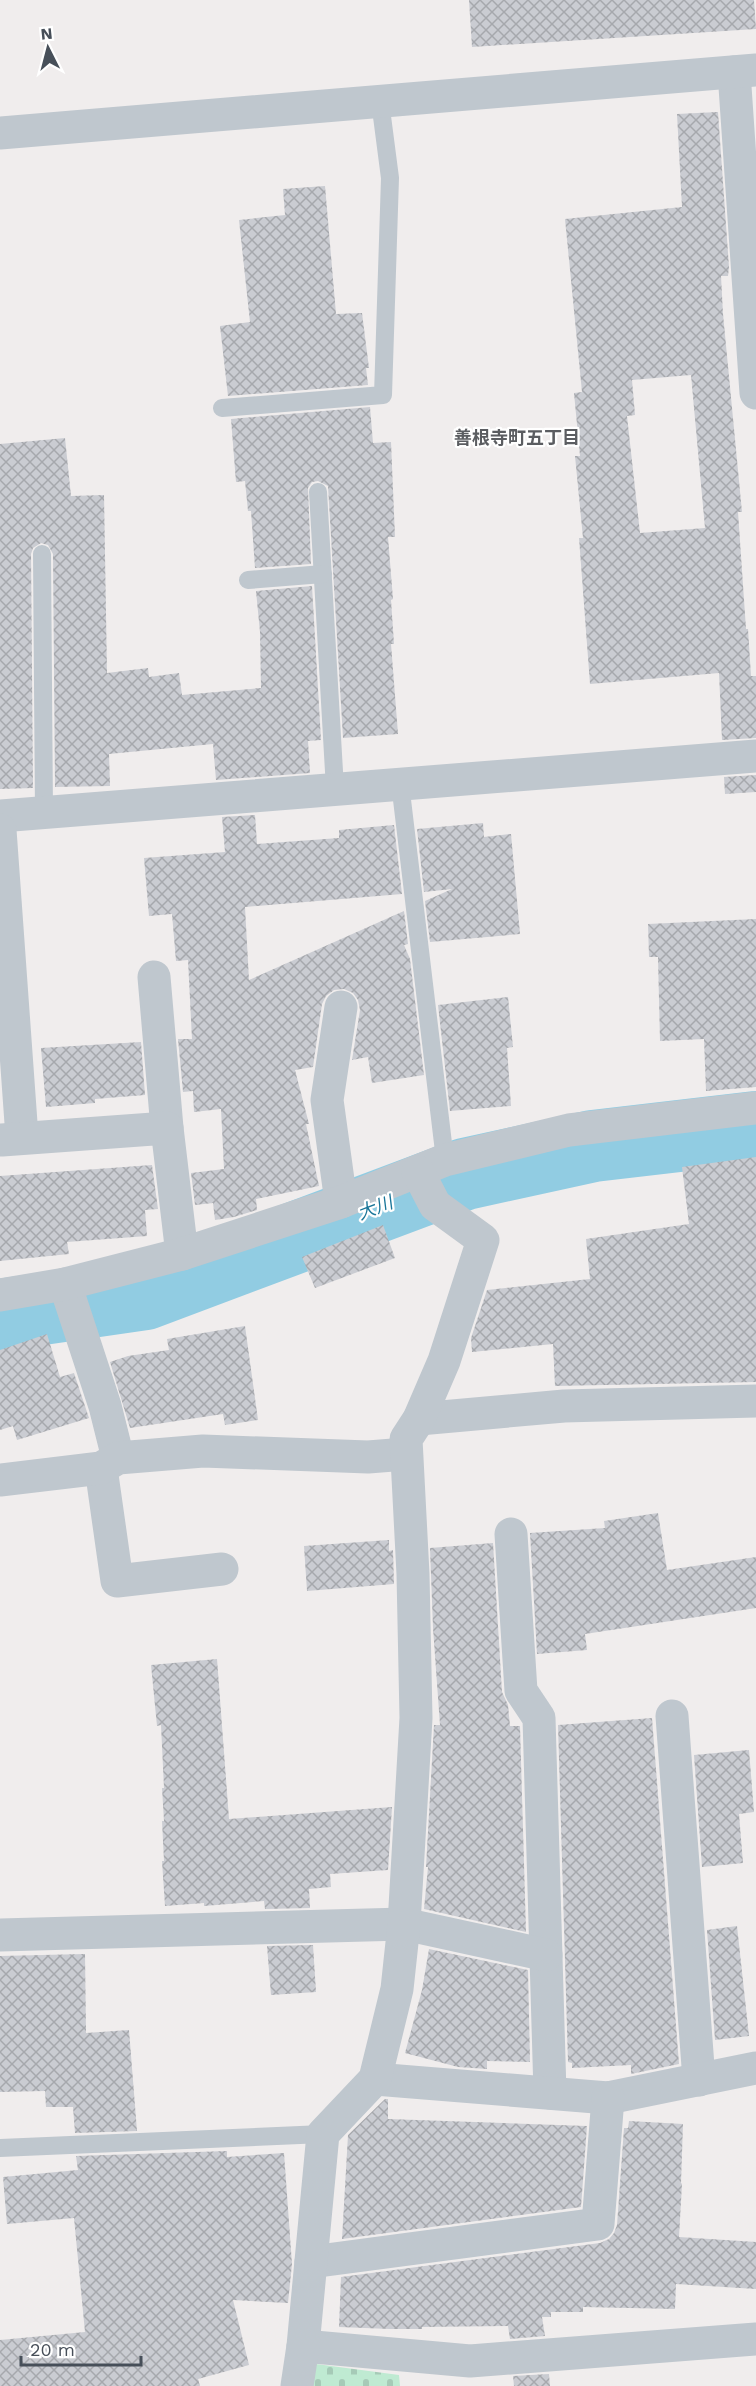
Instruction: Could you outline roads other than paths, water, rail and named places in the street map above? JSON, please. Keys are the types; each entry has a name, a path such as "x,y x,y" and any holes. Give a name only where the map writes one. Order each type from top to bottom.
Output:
{"street":[{"path":"0,133 745,71 756,393"},
{"path":"0,816 756,756"},
{"path":"0,830 11,1138 168,1128"},
{"path":"154,977 182,1254"},
{"path":"341,1007 327,1100 341,1202"},
{"path":"0,1295 65,1284 182,1254 341,1202 431,1166 569,1130 756,1108"},
{"path":"297,2386 303,2346 323,2134 375,2079 397,1989 404,1924 416,1718 413,1574 405,1439 419,1419 444,1361 483,1240 435,1204 431,1166"},
{"path":"65,1284 105,1406 117,1581 222,1569"},
{"path":"419,1419 564,1406 756,1401"},
{"path":"0,1480 203,1451 368,1457 406,1454"},
{"path":"511,1534 521,1691 539,1718 550,2093"},
{"path":"672,1716 699,2080"},
{"path":"0,1935 404,1924 546,1955"},
{"path":"375,2079 608,2098 756,2068"},
{"path":"311,2262 598,2224 608,2098"},
{"path":"303,2346 470,2361 756,2339"}],"lane":[{"path":"222,408 383,395 390,178 380,101"},
{"path":"318,492 335,789"},
{"path":"42,554 44,813"},
{"path":"248,580 323,574"},
{"path":"400,783 431,1166"},
{"path":"0,2148 323,2134"}],"waterway":[{"name":"大川","path":"0,1315 145,1294 465,1174 593,1146 756,1127"}],"district":[{"name":"善根寺町五丁目","path":"517,438"}]}
